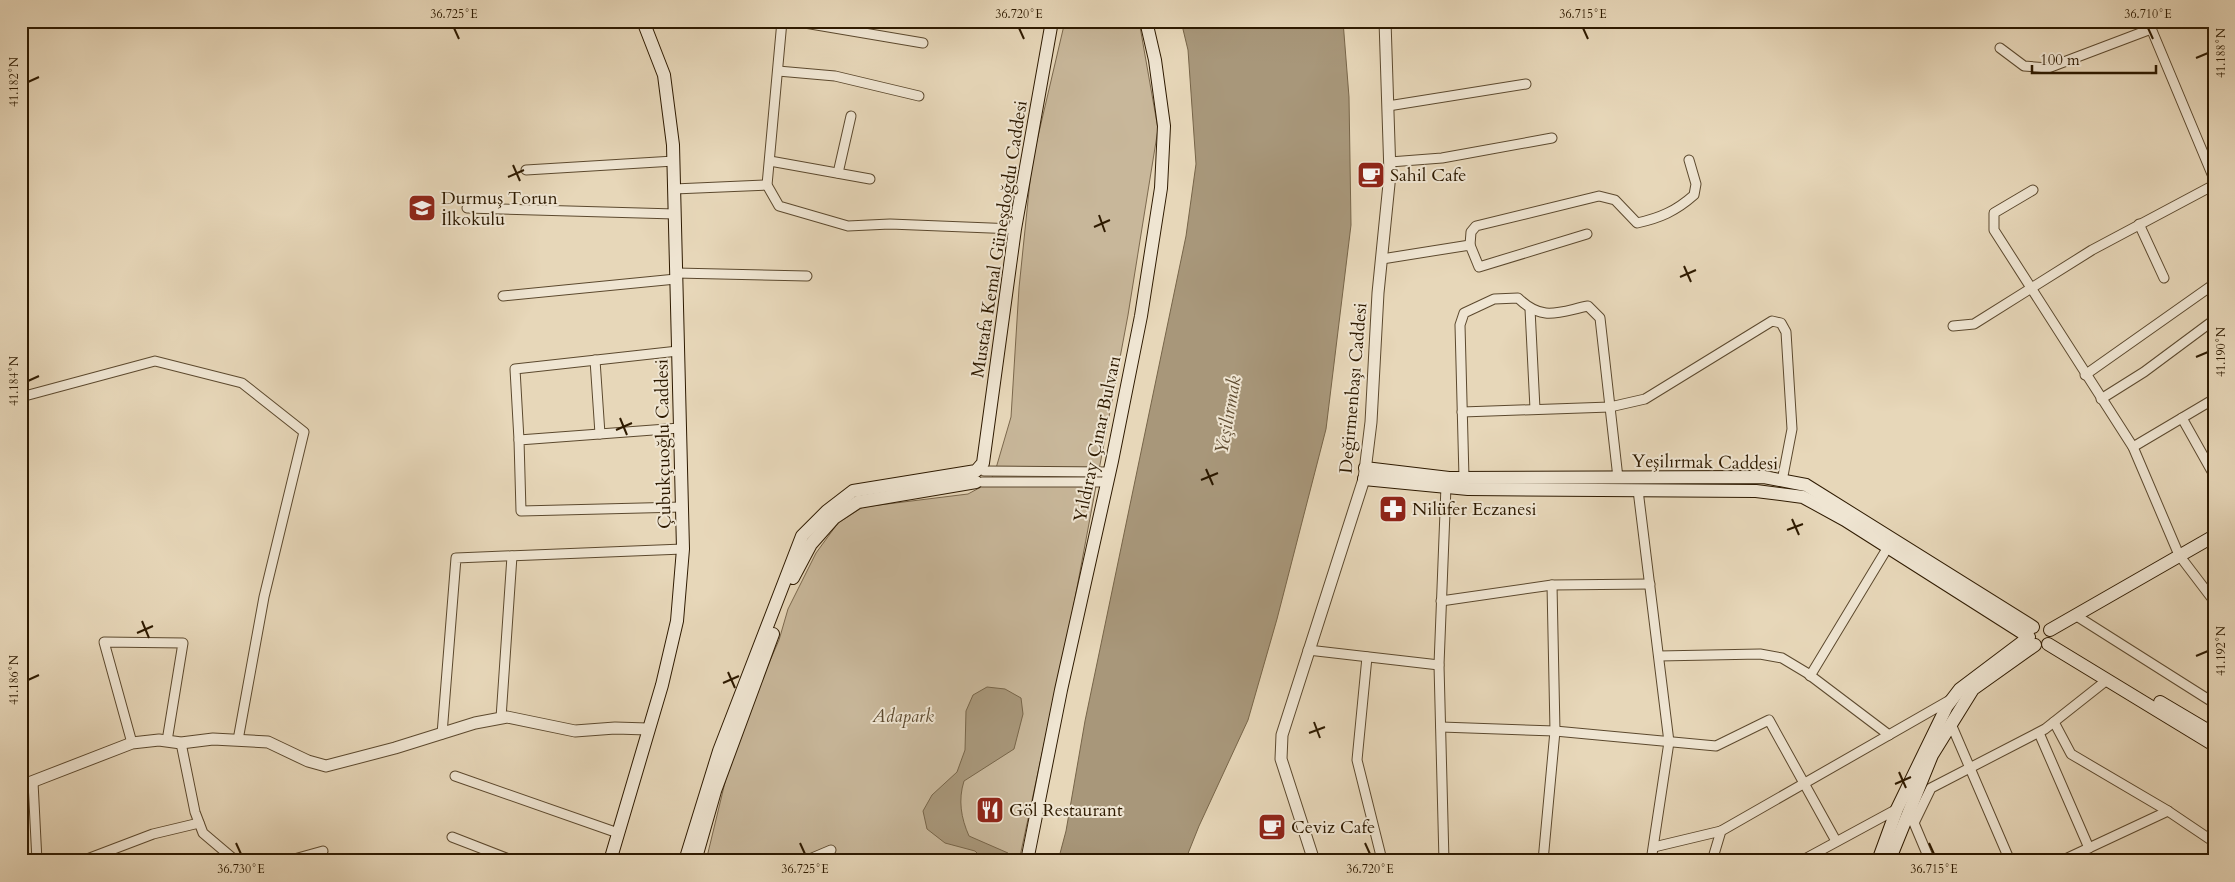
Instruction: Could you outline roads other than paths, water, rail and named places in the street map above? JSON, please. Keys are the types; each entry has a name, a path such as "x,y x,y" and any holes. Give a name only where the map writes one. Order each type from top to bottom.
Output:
{"main road":[{"name":"Çubukçuoğlu Caddesi","path":"610,861 662,685 677,621 683,549 674,161 664,75 643,21"},
{"name":"Mustafa Kemal Güneşdoğdu Caddesi","path":"980,474 1015,229 1052,21"},
{"name":"Yıldıray Çınar Bulvarı","path":"1027,861 1061,690 1141,316 1161,188 1164,126 1155,60 1146,21"},
{"path":"685,861 722,758 759,674 788,588 811,544 834,518 858,502 980,474"},
{"name":"Yeşilırmak Caddesi","path":"1364,474 1464,478 1764,477 1806,486 2033,636"},
{"name":"Yeşilırmak Caddesi","path":"1364,474 1468,489 1756,490 1803,497 2033,636"},
{"path":"2033,636 2042,647 2050,637 2075,615 2214,536"},
{"path":"1889,861 1932,755 1973,689 2044,625 2050,637 2107,680 2214,745"},
{"path":"1878,861 1896,809 1952,699 1960,689 2033,636"},
{"path":"2050,637 2211,729"},
{"path":"695,861 722,758"}],"street":[{"path":"782,21 767,185 779,206 848,226 890,224 1015,229"},
{"path":"793,21 923,43"},
{"name":"Değirmenbaşı Caddesi","path":"1314,861 1280,759 1282,735 1364,474 1371,422 1390,162 1385,21"},
{"path":"2000,48 2024,66 2048,68 2150,25 2214,180"},
{"path":"778,70 835,76 919,96"},
{"path":"1388,106 1526,84"},
{"path":"838,173 851,116"},
{"path":"1390,162 1442,158 1552,138"},
{"path":"770,160 870,179"},
{"path":"1587,234 1479,267 1470,245 1471,232 1476,226 1599,196 1615,200 1637,223 1659,218 1678,209 1694,196 1696,184 1689,160"},
{"path":"526,170 674,161"},
{"path":"674,189 767,185"},
{"path":"1953,326 1974,324 2032,290 2092,250 2214,185"},
{"path":"2033,190 1994,213 1994,230 2132,447 2178,555 2214,601"},
{"path":"467,208 675,214"},
{"path":"2139,224 2164,278"},
{"path":"1382,259 1470,245"},
{"path":"503,296 676,276 808,276"},
{"path":"2085,374 2214,284"},
{"path":"1464,478 1460,325 1464,313 1494,299 1518,298 1530,309 1545,314 1588,306 1600,318 1618,478"},
{"path":"1530,309 1536,409"},
{"path":"2101,399 2144,372 2214,320"},
{"path":"1462,412 1610,406 1645,399 1772,321 1781,323 1786,332 1792,429 1782,481"},
{"path":"678,351 515,369 521,511 682,507"},
{"path":"595,360 600,434"},
{"path":"21,397 155,361 242,383 304,432 264,597 238,740"},
{"path":"2132,447 2214,399"},
{"path":"2182,418 2214,475"},
{"path":"519,440 680,428"},
{"path":"980,474 1108,477"},
{"path":"1444,861 1439,665 1446,486"},
{"path":"1638,490 1669,742 1651,861"},
{"path":"1810,676 1888,547"},
{"path":"442,734 456,558 683,549"},
{"path":"501,718 512,556"},
{"path":"1441,601 1552,585 1650,584"},
{"path":"1543,861 1555,731 1552,585"},
{"path":"2075,615 2214,703"},
{"path":"132,743 104,642 183,644 167,741"},
{"path":"1308,650 1439,665"},
{"path":"1659,656 1760,654 1782,658 1810,676 1889,735"},
{"path":"1367,657 1357,760 1381,856"},
{"path":"1930,861 1914,823 1930,788 2039,732 2107,680"},
{"path":"1654,847 1721,831 1952,699"},
{"path":"21,786 132,743 167,741 181,743 213,739 268,742 308,761 326,766 507,717 575,731 615,728 648,729"},
{"path":"1441,727 1555,731 1716,746 1769,720 1836,841"},
{"path":"2054,722 2071,754 2168,811 2214,842"},
{"path":"1951,724 2010,861"},
{"path":"2039,732 2089,848"},
{"path":"181,743 199,823 203,833 236,861"},
{"path":"455,776 618,833"},
{"path":"33,782 36,861"},
{"path":"1801,861 1896,809"},
{"path":"2062,861 2168,811"},
{"path":"82,861 153,834 199,823"},
{"path":"1712,861 1721,831"},
{"path":"452,837 514,861"},
{"path":"805,861 831,850"},
{"path":"290,860 323,851"}],"water":[{"name":"Yeşilırmak","path":"1181,21 1343,21 1349,97 1351,225 1326,429 1277,619 1248,720 1185,861 1058,861 1066,831 1085,721 1186,236 1196,164 1188,50"},
{"path":"987,687 1005,689 1021,698 1023,714 1014,749 964,781 961,809 969,836 1008,853 1003,861 985,861 975,851 945,843 927,829 923,811 932,795 957,772 965,750 966,711 973,695"}],"place":[{"name":"Sahil Cafe","path":"1371,175"},
{"name":"Durmuş Torun İlkokulu","path":"422,208"},
{"name":"Nilüfer Eczanesi","path":"1393,509"},
{"name":"Göl Restaurant","path":"990,810"},
{"name":"Ceviz Cafe","path":"1272,827"}],"park label":[{"name":"Adapark","path":"903,716"}]}
